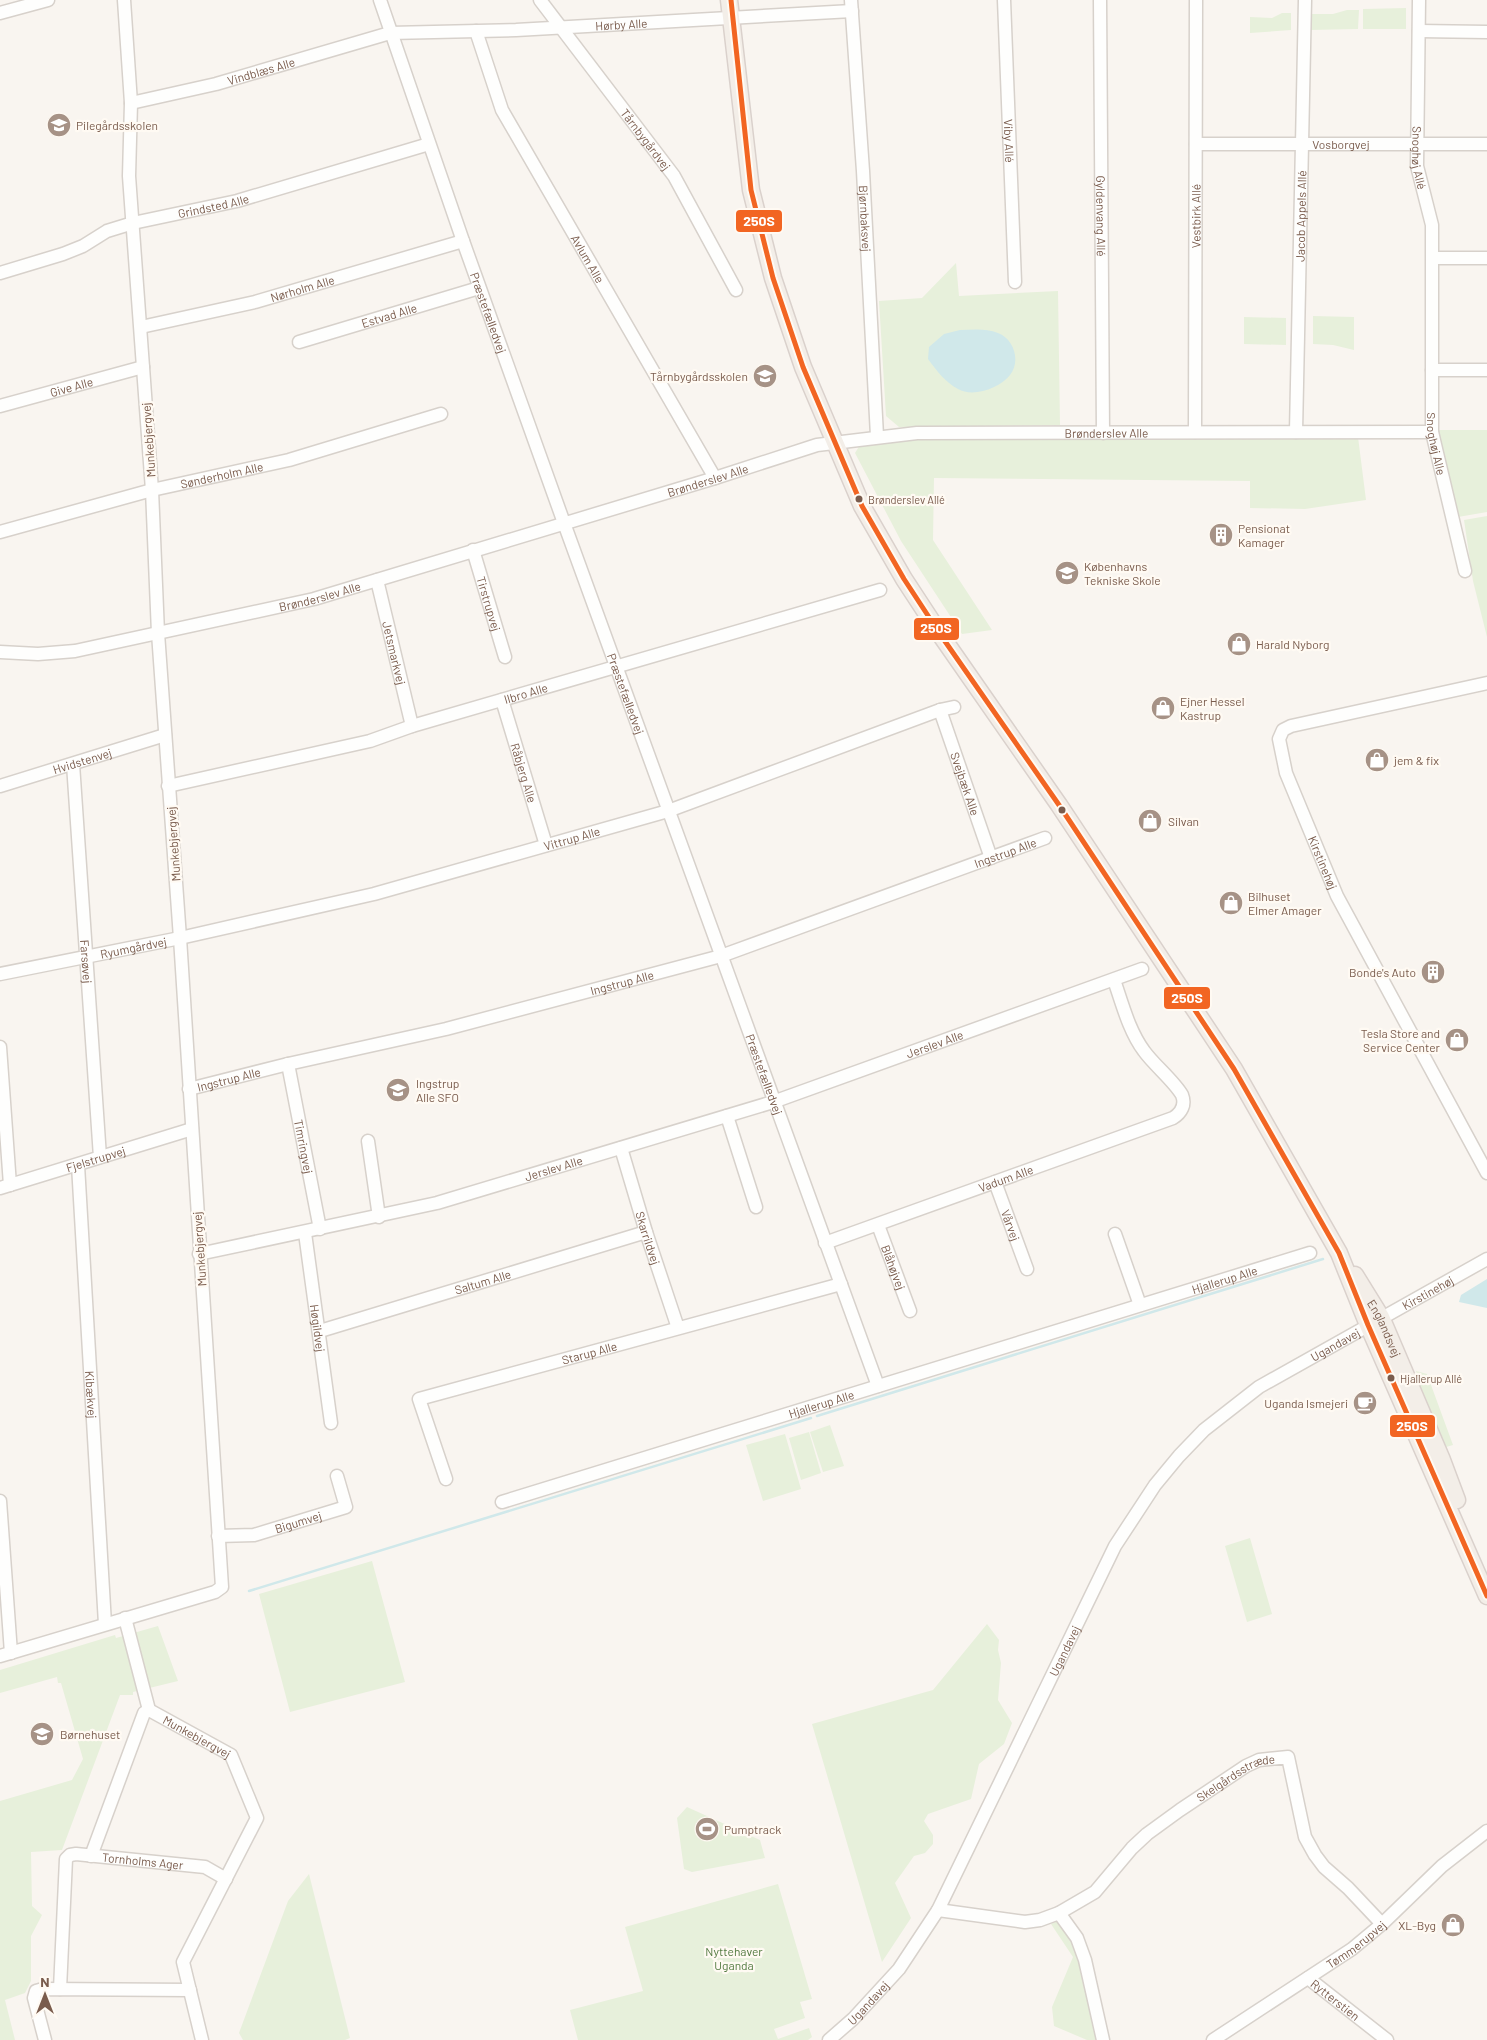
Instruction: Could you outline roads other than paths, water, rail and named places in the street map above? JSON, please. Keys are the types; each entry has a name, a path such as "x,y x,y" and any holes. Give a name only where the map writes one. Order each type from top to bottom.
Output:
{"main road":[{"name":"Englandsvej","path":"730,0 751,190 773,278 802,367 862,506 904,579 980,694 1059,805 1234,1069 1339,1253 1374,1321 1442,1460 1487,1577"},
{"name":"Englandsvej","path":"1374,1321 1487,1596"}],"street":[{"path":"0,13 48,0"},
{"name":"Munkebjergvej","path":"5,1655 215,1592 222,1587 180,938 158,633 152,490 129,176 130,103 124,0"},
{"name":"Præstefælledvej","path":"380,0 463,241 564,523 773,1102 878,1386"},
{"name":"Tårnbygårdvej","path":"540,0 674,176 736,290"},
{"name":"Viby Allé","path":"1004,0 1015,282"},
{"name":"Gyldenvang Allé","path":"1100,0 1103,432"},
{"name":"Vestbirk Allé","path":"1195,432 1196,0"},
{"name":"Jacob Appels Allé","path":"1296,432 1305,0"},
{"name":"Snoghøj Allé","path":"1419,0 1417,166 1432,225 1432,314"},
{"name":"Hørby Alle","path":"390,33 562,28 732,17 852,5"},
{"name":"Bjørnbaksvej","path":"852,5 877,436"},
{"name":"Avlum Alle","path":"476,32 502,110 715,478"},
{"path":"1419,32 1487,32"},
{"name":"Vindblæs Alle","path":"130,103 216,84 390,33"},
{"name":"Grindsted Alle","path":"0,274 83,246 107,231 237,201 429,144"},
{"name":"Vosborgvej","path":"1196,144 1487,144"},
{"name":"Nørholm Alle","path":"141,327 255,302 463,241"},
{"path":"1433,258 1487,258"},
{"name":"Estvad Alle","path":"299,342 480,288"},
{"name":"Snoghøj Alle","path":"1432,314 1432,432 1464,571"},
{"name":"Give Alle","path":"0,406 143,367"},
{"path":"1432,370 1487,370"},
{"name":"Sønderholm Alle","path":"0,532 152,490 289,460 441,414"},
{"name":"Brønderslev Alle","path":"0,652 38,654 75,651 314,599 715,478 817,445 835,442 917,433 1432,432"},
{"name":"Tirstrupvej","path":"473,550 505,657"},
{"name":"Jetsmarkvej","path":"377,580 412,726"},
{"name":"Ilbro Alle","path":"168,786 370,741 412,726 880,590"},
{"name":"Kirstinehøj","path":"1487,683 1291,726 1283,730 1279,739 1286,773 1337,896 1487,1173"},
{"name":"Råbjerg Alle","path":"502,700 546,845"},
{"name":"Vittrup Alle","path":"180,938 374,894 668,811 940,710 954,707"},
{"name":"Svejbæk Alle","path":"940,710 991,858"},
{"name":"Hvidstenvej","path":"0,786 165,735"},
{"name":"Farsøvej","path":"73,764 100,1157"},
{"name":"Ingstrup Alle","path":"189,1089 288,1064 455,1027 720,956 1045,838"},
{"name":"Ryumgårdvej","path":"0,974 180,938"},
{"name":"Jerslev Alle","path":"199,1254 305,1233 437,1203 621,1148 773,1102 1142,970"},
{"name":"Vadum Alle","path":"826,1244 1173,1118 1179,1114 1183,1107 1182,1094 1143,1050 1131,1028 1114,980"},
{"path":"0,1047 5,1186"},
{"name":"Timringvej","path":"288,1064 320,1229"},
{"path":"727,1116 756,1207"},
{"name":"Fjelstrupvej","path":"5,1186 192,1129"},
{"path":"368,1141 379,1217"},
{"name":"Skarrildvej","path":"621,1148 646,1232 678,1328"},
{"name":"Kibækvej","path":"78,1165 105,1624"},
{"name":"Vårvej","path":"995,1182 1027,1268"},
{"name":"Blåhøjvej","path":"878,1225 910,1311"},
{"name":"Saltum Alle","path":"320,1331 646,1232"},
{"name":"Høgildvej","path":"305,1233 320,1331 331,1423"},
{"path":"1115,1234 1140,1305"},
{"name":"Hjallerup Alle","path":"502,1502 1310,1253"},
{"name":"Kirstinehøj","path":"1374,1321 1487,1259"},
{"name":"Starup Alle","path":"446,1479 419,1399 841,1284"},
{"name":"Ugandavej","path":"829,2040 853,2019 899,1969 938,1910 1115,1546 1155,1485 1178,1456 1230,1408 1259,1387 1374,1321"},
{"name":"Bigumvej","path":"218,1536 254,1535 346,1507 337,1476"},
{"path":"0,1501 5,1655"},
{"name":"Munkebjergvej","path":"125,1618 149,1710 231,1755 258,1818 226,1879"},
{"name":"Munkebjergvej","path":"91,1856 144,1714 149,1710"},
{"name":"Skelgårdsstræde","path":"938,1910 1025,1922 1040,1920 1059,1913 1096,1892 1132,1848 1147,1834 1180,1810 1246,1766 1259,1760 1288,1757 1305,1837 1315,1855 1324,1867 1348,1888 1382,1924"},
{"name":"Tømmerupvej","path":"1213,2040 1352,1949 1382,1924 1442,1866 1487,1831"},
{"name":"Tornholms Ager","path":"60,1989 66,1859 70,1855 76,1854 205,1867 226,1879"},
{"path":"202,2040 183,1962 226,1879"},
{"path":"1059,1913 1077,1938 1085,1960 1102,2040"},
{"name":"Rytterstien","path":"1308,1978 1386,2040"},
{"path":"44,2040 34,1998 36,1991 44,1989 190,1990"}],"water":[{"path":"960,330 989,330 1004,336 1008,340 1014,351 1015,363 1006,380 986,390 964,392 949,383 942,376 928,359 929,347 944,334"},
{"path":"1487,1279 1487,1308 1459,1302 1461,1295"}],"waterway":[{"path":"817,1416 1323,1259"},
{"path":"249,1591 811,1418"}],"place":[{"name":"Pilegårdsskolen","path":"59,125"},
{"name":"Tårnbygårdsskolen","path":"765,376"},
{"name":"Brønderslev Allé","path":"859,499"},
{"name":"Pensionat Kamager","path":"1221,535"},
{"name":"Københavns Tekniske Skole","path":"1067,573"},
{"name":"Harald Nyborg","path":"1239,644"},
{"name":"Ejner Hessel Kastrup","path":"1163,708"},
{"name":"jem & fix","path":"1377,760"},
{"name":"Silvan","path":"1150,821"},
{"name":"Bilhuset Elmer Amager","path":"1231,903"},
{"name":"Bonde's Auto","path":"1433,972"},
{"name":"Tesla Store and Service Center","path":"1457,1040"},
{"name":"Ingstrup Alle SFO","path":"398,1090"},
{"name":"Hjallerup Allé","path":"1391,1378"},
{"name":"Uganda Ismejeri","path":"1365,1403"},
{"name":"Børnehuset","path":"42,1734"},
{"name":"Pumptrack","path":"707,1829"},
{"name":"XL-Byg","path":"1453,1925"}],"park label":[{"name":"Nyttehaver Uganda","path":"734,1958"}]}
